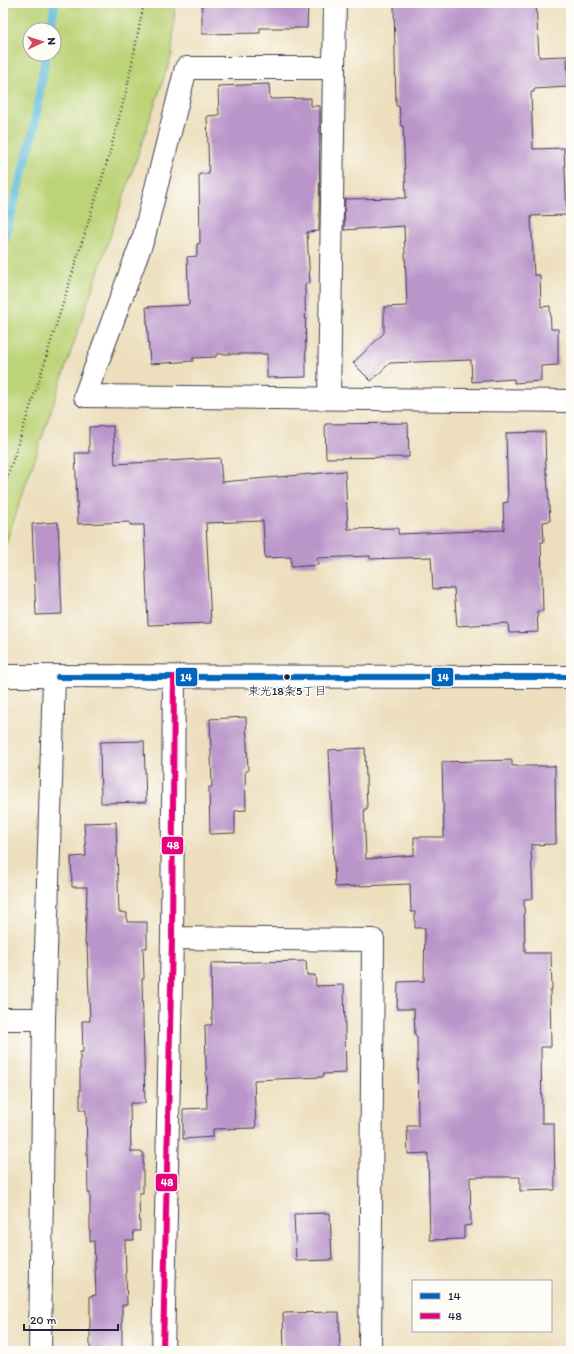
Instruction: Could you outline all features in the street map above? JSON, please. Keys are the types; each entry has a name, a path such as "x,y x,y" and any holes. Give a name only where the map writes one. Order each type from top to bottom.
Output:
{"street":[{"path":"329,398 335,3"},
{"path":"334,68 186,68 144,236 85,396 571,401"},
{"path":"3,676 571,677"},
{"path":"40,1351 44,1019 54,677"},
{"path":"163,1351 172,938 174,677"},
{"path":"172,938 374,940 370,1351"},
{"path":"3,1019 44,1019"}],"path":[{"path":"3,490 40,380 108,159 127,88 144,3"}],"green space":[{"path":"3,3 175,3 172,54 3,552"}],"building":[{"path":"202,3 308,3 307,28 260,28 260,33 202,34"},
{"path":"394,3 536,3 539,57 567,56 568,87 534,89 534,92 531,92 533,149 564,148 567,215 531,216 534,275 540,275 541,307 550,306 551,329 558,329 558,365 541,366 541,381 514,383 514,379 472,382 471,360 390,363 371,381 353,363 384,333 384,307 407,306 404,226 344,230 345,199 406,198 403,126 401,126 399,106 396,106"},
{"path":"269,84 270,99 311,98 311,106 320,106 319,231 307,232 310,284 305,284 306,377 267,378 267,354 216,354 216,357 193,358 193,361 150,364 146,307 189,305 187,257 197,256 197,244 200,243 199,174 209,174 207,116 219,115 218,86"},
{"path":"408,423 409,457 326,458 325,424"},
{"path":"113,426 115,464 220,458 222,482 345,471 348,529 398,528 398,534 504,530 503,503 508,502 506,433 545,432 546,473 550,521 543,522 544,542 541,542 543,611 537,611 538,632 509,633 508,623 457,626 454,588 433,589 431,557 370,559 370,556 317,558 318,565 291,567 291,557 265,558 263,521 206,523 211,623 148,625 144,525 130,525 130,522 78,524 75,453 89,453 89,427"},
{"path":"58,522 62,614 36,615 32,524"},
{"path":"246,717 248,771 245,771 246,810 235,811 235,833 210,834 209,787 212,787 210,719"},
{"path":"144,741 146,802 101,803 100,742"},
{"path":"365,748 367,809 364,809 366,859 414,855 414,837 444,837 442,762 512,760 512,766 555,766 556,844 531,845 533,899 524,899 525,953 551,953 551,1047 541,1047 542,1123 554,1123 555,1190 520,1191 520,1177 470,1177 471,1225 464,1226 464,1239 430,1240 428,1153 408,1154 407,1126 418,1126 417,1036 415,1036 414,1009 397,1009 398,982 424,981 425,928 415,928 415,912 411,912 410,884 335,887 329,750"},
{"path":"116,822 119,912 127,913 127,922 147,922 147,948 143,948 144,979 142,979 145,1103 130,1103 131,1152 143,1152 143,1193 139,1193 140,1231 133,1231 134,1240 125,1240 127,1305 122,1305 122,1351 90,1351 90,1296 96,1295 94,1241 90,1241 90,1193 88,1193 86,1110 80,1110 80,1052 83,1052 82,1021 90,1021 87,944 85,944 87,887 72,887 71,857 86,856 84,823"},
{"path":"306,961 307,975 315,975 316,986 344,985 346,1073 323,1074 323,1077 254,1080 256,1128 213,1129 213,1137 183,1139 183,1109 207,1108 205,1025 212,1025 211,963"},
{"path":"330,1213 332,1260 296,1261 294,1214"},
{"path":"339,1312 340,1351 284,1351 283,1313"}],"waterway":[{"path":"51,22 55,3"},
{"path":"3,244 33,133 45,62"}],"transit line":[{"name":"14","path":"58,677 571,677"},
{"name":"48","path":"163,1351 172,938 174,677"}],"place":[{"name":"東光18条5丁目","path":"287,677"}]}
